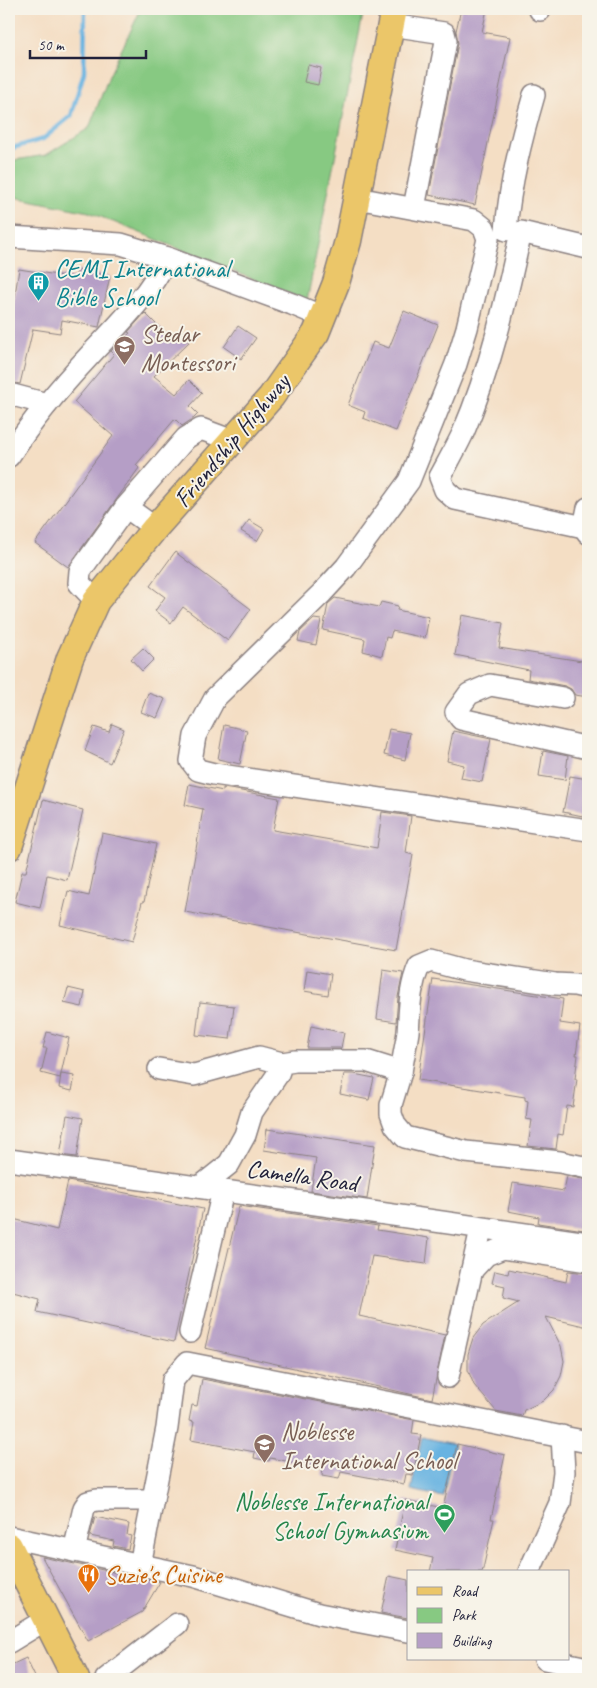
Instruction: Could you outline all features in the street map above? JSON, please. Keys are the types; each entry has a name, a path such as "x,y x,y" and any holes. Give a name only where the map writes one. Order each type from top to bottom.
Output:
{"main road":[{"name":"Friendship Highway","path":"10,840 70,658 96,601 155,528 271,397 316,334 336,282 348,241 393,17"},
{"path":"9,1546 76,1679"}],"street":[{"path":"393,17 444,34 446,41 414,208"},
{"path":"534,95 518,150 509,198 514,231 501,321 486,372 463,433 440,477 445,490 455,499 587,523"},
{"path":"357,198 474,220 484,228 488,239 467,328 456,364 410,481 346,567 215,698 196,736 191,761 198,770 214,774 588,830"},
{"path":"484,228 514,231 588,248"},
{"path":"9,236 121,244 168,258 323,317"},
{"path":"9,456 47,404 119,324 161,272 168,258"},
{"path":"9,394 47,404"},
{"path":"96,601 79,583 80,571 126,507 186,438 201,429 233,440"},
{"path":"126,507 155,528"},
{"path":"564,698 490,685 470,694 456,712 461,719 588,748"},
{"path":"588,988 464,970 430,961 419,966 413,980 408,1033 401,1072 391,1105 391,1114 395,1125 405,1137 466,1152 560,1162 588,1168"},
{"path":"159,1069 194,1075 259,1058 282,1062 366,1061 401,1072"},
{"path":"200,1187 229,1164 246,1135 252,1112 278,1074 282,1062"},
{"name":"Camella Road","path":"9,1160 588,1243"},
{"path":"190,1332 223,1191"},
{"path":"448,1377 481,1229"},
{"path":"473,1269 486,1255 504,1248 588,1261"},
{"path":"140,1565 167,1428 173,1380 187,1363 588,1442"},
{"path":"530,1570 560,1503 564,1472 562,1436"},
{"path":"74,1551 84,1508 88,1502 97,1500 153,1500"},
{"path":"9,1537 193,1576 319,1614 407,1631"},
{"path":"9,1642 45,1620"},
{"path":"106,1679 178,1624"},
{"path":"550,1660 588,1668"}],"green space":[{"path":"141,9 364,9 307,301 89,212 9,196 9,161 46,155 89,128 109,76"}],"water":[{"path":"422,1437 454,1444 443,1497 411,1490"}],"building":[{"path":"461,9 487,9 482,32 510,37 475,205 429,195 458,43 456,31"},
{"path":"308,65 321,68 318,85 304,82"},
{"path":"19,269 76,278 77,270 110,276 99,327 62,320 60,333 33,329 20,384 9,382 9,334"},
{"path":"404,311 438,325 396,431 363,418 365,412 348,405 373,342 389,348"},
{"path":"145,313 173,341 181,333 189,342 154,376 176,394 189,380 202,393 190,406 198,414 182,426 175,419 136,465 139,468 68,567 35,543 113,436 74,402 114,354 111,351 130,333 128,332"},
{"path":"238,326 256,338 241,359 224,347"},
{"path":"249,520 264,529 257,541 241,531"},
{"path":"175,552 251,609 228,641 183,607 171,623 155,611 165,597 150,586"},
{"path":"335,598 379,607 381,602 398,606 397,610 429,617 425,638 392,631 390,638 386,637 382,656 363,651 365,639 323,630 328,604"},
{"path":"462,615 503,623 499,648 588,662 588,697 575,695 571,689 565,686 528,679 529,670 455,655"},
{"path":"314,619 321,620 316,645 298,641 300,632"},
{"path":"143,648 154,659 142,671 131,659"},
{"path":"148,693 165,699 157,718 141,712"},
{"path":"112,724 124,729 110,763 85,751 94,727 109,732"},
{"path":"224,725 247,730 240,764 218,759"},
{"path":"389,729 410,733 405,760 384,755"},
{"path":"453,731 491,739 482,782 461,778 464,765 447,761"},
{"path":"543,751 568,756 565,780 539,776"},
{"path":"570,776 588,779 588,817 563,812"},
{"path":"189,784 223,791 223,788 279,798 273,830 377,848 382,812 411,816 406,853 413,855 396,950 185,912 203,809 185,805"},
{"path":"43,800 83,810 67,880 47,875 40,908 15,902 22,872 26,872"},
{"path":"102,833 156,844 144,902 142,902 132,942 60,925 68,891 89,896"},
{"path":"307,970 331,974 328,995 304,991"},
{"path":"383,970 403,973 398,997 396,1022 377,1019"},
{"path":"433,979 563,999 560,1023 580,1026 576,1055 578,1055 575,1079 577,1079 573,1107 567,1106 563,1135 558,1134 556,1149 528,1146 532,1120 526,1119 528,1101 525,1100 525,1097 418,1080"},
{"path":"68,988 85,992 82,1007 64,1003"},
{"path":"200,1002 234,1006 230,1039 196,1035"},
{"path":"311,1026 344,1033 341,1048 307,1048"},
{"path":"47,1032 69,1038 60,1078 41,1073 47,1048 43,1048"},
{"path":"61,1074 75,1076 72,1091 59,1088"},
{"path":"344,1074 374,1078 369,1100 340,1094"},
{"path":"67,1115 83,1118 77,1157 60,1155"},
{"path":"267,1129 375,1145 367,1199 311,1191 316,1158 264,1150"},
{"path":"567,1176 588,1180 588,1205 584,1230 538,1223 539,1217 508,1211 513,1183 564,1191"},
{"path":"68,1181 203,1209 174,1342 37,1312 40,1299 9,1291 9,1218 57,1230"},
{"path":"239,1206 378,1226 377,1230 429,1238 426,1264 372,1256 359,1316 445,1335 432,1399 205,1348"},
{"path":"509,1269 566,1282 568,1271 588,1273 588,1327 546,1317 561,1346 564,1361 561,1376 554,1390 543,1401 524,1410 522,1416 496,1411 474,1385 468,1370 468,1354 473,1338 483,1325 519,1302 503,1298 505,1286 492,1283 495,1271 508,1274"},
{"path":"202,1379 414,1420 412,1434 421,1435 413,1475 406,1474 404,1484 341,1472 339,1479 322,1476 323,1468 270,1458 269,1461 254,1458 255,1452 191,1440 194,1422 189,1421 192,1405 197,1406"},
{"path":"457,1444 505,1455 491,1519 494,1519 482,1570 430,1570 433,1558 395,1550 405,1500 443,1508"},
{"path":"95,1517 129,1524 127,1535 131,1536 128,1549 113,1546 114,1541 90,1536"},
{"path":"42,1557 160,1582 142,1612 88,1641"},
{"path":"389,1576 407,1580 407,1618 381,1613"},
{"path":"26,1658 36,1679 9,1679 9,1666"}],"waterway":[{"path":"9,149 43,139 71,116 84,72 85,9"}],"place":[{"name":"CEMI International Bible School","path":"39,301"},
{"name":"Stedar Montessori","path":"125,366"},
{"name":"Noblesse International School","path":"265,1464"},
{"name":"Noblesse International School Gymnasium","path":"444,1534"},
{"name":"Suzie's Cuisine","path":"88,1593"}]}
